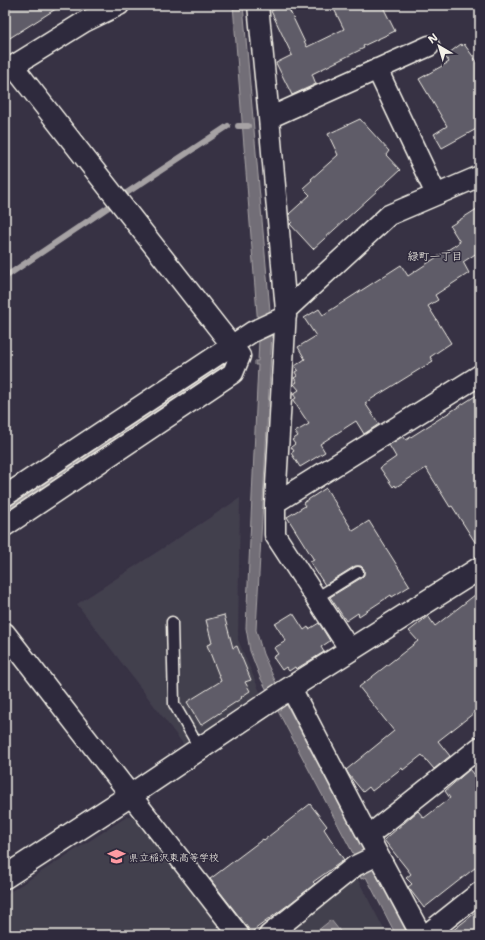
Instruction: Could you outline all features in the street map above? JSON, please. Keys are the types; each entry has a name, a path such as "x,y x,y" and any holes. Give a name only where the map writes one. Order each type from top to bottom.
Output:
{"street":[{"path":"5,526 233,373 240,356 9,68 84,22 119,5"},
{"path":"258,5 269,118 282,316 275,535 350,650"},
{"path":"269,118 429,46"},
{"path":"377,69 436,194"},
{"path":"5,496 252,332 282,316 389,215 480,176"},
{"path":"275,503 480,376"},
{"path":"5,878 265,705 480,568"},
{"path":"5,633 239,935"},
{"path":"288,690 368,836 368,860 421,935"},
{"path":"368,836 480,747"},
{"path":"269,935 368,860"},
{"path":"426,935 480,892"}],"lane":[{"path":"316,598 358,572"},
{"path":"172,622 174,704 200,749"}],"shaded area":[{"path":"233,5 243,5 272,333 256,630 263,654 282,696 408,935 396,935 366,877 361,879 356,859 260,677 250,651 246,628 258,365 255,365 255,361 258,361 259,339"},
{"path":"240,498 238,640 260,692 184,745 77,604"},
{"name":"県立稲沢東高等学校","path":"128,816 139,819 227,935 5,935 5,895"},
{"path":"357,878 387,935 281,935"},
{"path":"331,920 343,935 312,935"}],"building":[{"path":"5,5 62,5 5,41"},
{"path":"283,5 287,5 307,47 344,29 332,5 382,5 395,31 363,46 364,48 312,74 316,84 292,95 276,63 292,55 271,11"},
{"path":"461,44 462,46 464,44 480,66 480,127 442,148 434,134 447,126 419,79 449,62 445,56"},
{"path":"360,119 389,151 386,155 400,170 313,249 290,224 292,222 289,214 310,195 303,188 338,155 328,134"},
{"path":"480,207 480,251 463,262 469,273 435,295 438,300 428,306 451,343 430,357 433,361 365,403 379,424 364,434 356,421 320,444 325,452 300,467 291,453 294,451 291,447 295,444 292,440 298,436 295,432 309,424 293,400 296,398 293,394 299,390 294,384 297,382 294,378 297,376 295,372 298,370 295,366 305,359 298,347 316,336 304,318 319,309 323,315 401,265 408,276 460,242 450,226"},
{"path":"480,393 480,550 452,506 450,507 426,468 396,487 395,485 393,487 380,468 396,457 389,445 403,436 406,440"},
{"path":"326,488 353,531 369,521 410,586 392,597 391,595 359,616 358,613 346,621 330,597 361,578 364,575 364,569 361,566 355,566 325,585 310,562 314,560 287,517 305,506 303,503"},
{"path":"480,591 480,707 438,741 450,756 434,769 422,755 372,791 369,787 363,792 346,770 394,731 359,687 418,641 409,631 428,616 435,626"},
{"path":"293,613 304,630 308,627 309,629 319,623 330,641 321,647 324,652 296,669 295,667 289,671 286,667 282,670 273,657 278,654 274,648 286,641 275,624"},
{"path":"224,615 233,648 237,646 251,680 245,682 250,691 201,725 187,702 221,681 207,645 212,643 206,620"},
{"path":"470,769 480,781 480,864 424,908 408,887 412,884 406,878 411,874 384,840 418,811 424,818 450,798 445,791"},
{"path":"310,804 327,826 324,829 344,860 313,882 315,884 250,933 248,928 210,879"},
{"path":"480,909 480,935 447,935"}],"waterway":[{"path":"122,196 228,126"},
{"path":"238,126 248,126"},
{"path":"5,277 113,204"},
{"path":"5,512 224,366"}],"place":[{"name":"県立稲沢東高等学校","path":"116,857"}],"district":[{"name":"緑町一丁目","path":"435,256"}]}
